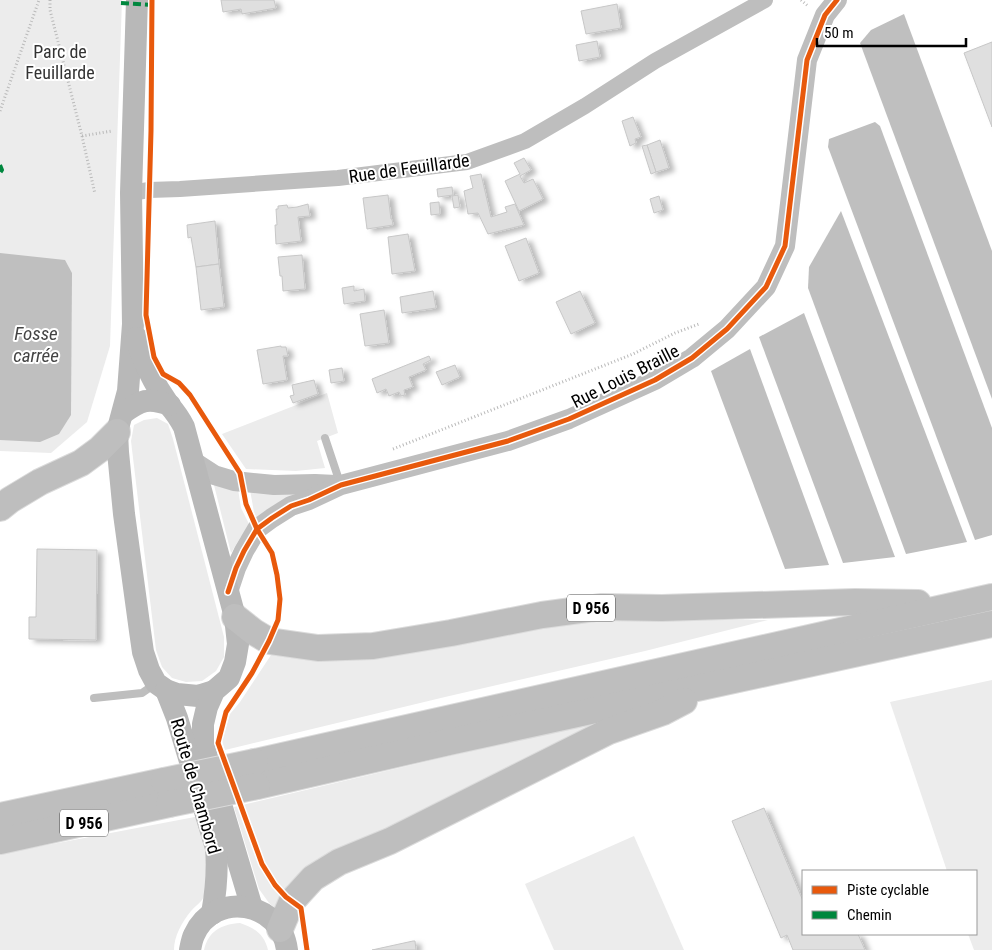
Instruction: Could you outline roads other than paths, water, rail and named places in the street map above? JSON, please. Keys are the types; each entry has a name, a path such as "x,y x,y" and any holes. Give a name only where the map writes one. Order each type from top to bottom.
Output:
{"highway":[{"path":"0,508 40,482 81,463 100,449 120,423"},
{"name":"D 956","path":"0,816 166,793 256,774 992,597"},
{"name":"D 956","path":"235,617 269,641 318,648 373,646 542,615 602,607 671,608 855,602 959,604"},
{"name":"D 956","path":"256,774 453,740 992,624"},
{"name":"D 956","path":"283,939 292,901 312,878 339,862 390,841 608,731 663,712 722,681"},
{"name":"D 956","path":"0,841 166,793"}],"main road":[{"path":"120,423 128,391 133,324 131,193 137,0"},
{"path":"133,324 148,370 184,427 235,617 238,644 235,662 229,678 214,691 198,696 177,694 161,686"},
{"path":"120,423 141,402 157,400 170,405"},
{"name":"Route de Chambord","path":"120,423 118,452 124,514 143,652 149,670 161,686 177,718 216,848 218,868 212,914"},
{"path":"214,691 207,706 203,724 203,744 252,908"},
{"path":"190,950 193,935 201,923 212,914 224,908 238,906 263,912 272,920 283,939"}],"street":[{"name":"Rue de Feuillarde","path":"131,193 149,190 338,178 467,162 525,141 585,106 655,61 765,0"},
{"name":"Rue Louis Braille","path":"228,592 236,568 257,529 291,506 341,485 508,442 569,419 655,380 692,358 727,329 766,286 785,246 807,60 825,15 837,0"},
{"path":"194,462 214,475 234,481 274,485 341,485"}],"lane":[{"path":"325,438 341,485"},
{"path":"94,698 142,693 161,686"}],"water":[{"path":"904,14 992,251 992,399 860,43 871,30"},
{"path":"875,122 880,126 992,428 992,535 975,540 828,147 829,139"},
{"path":"841,211 967,542 906,554 808,288 809,267"},
{"name":"Fosse carrée","path":"0,253 65,260 72,273 71,415 59,434 40,442 0,440"},
{"path":"804,313 895,557 843,563 759,337"},
{"path":"750,349 829,565 785,569 711,371"}],"park label":[{"name":"Parc de Feuillarde","path":"60,61"}]}
